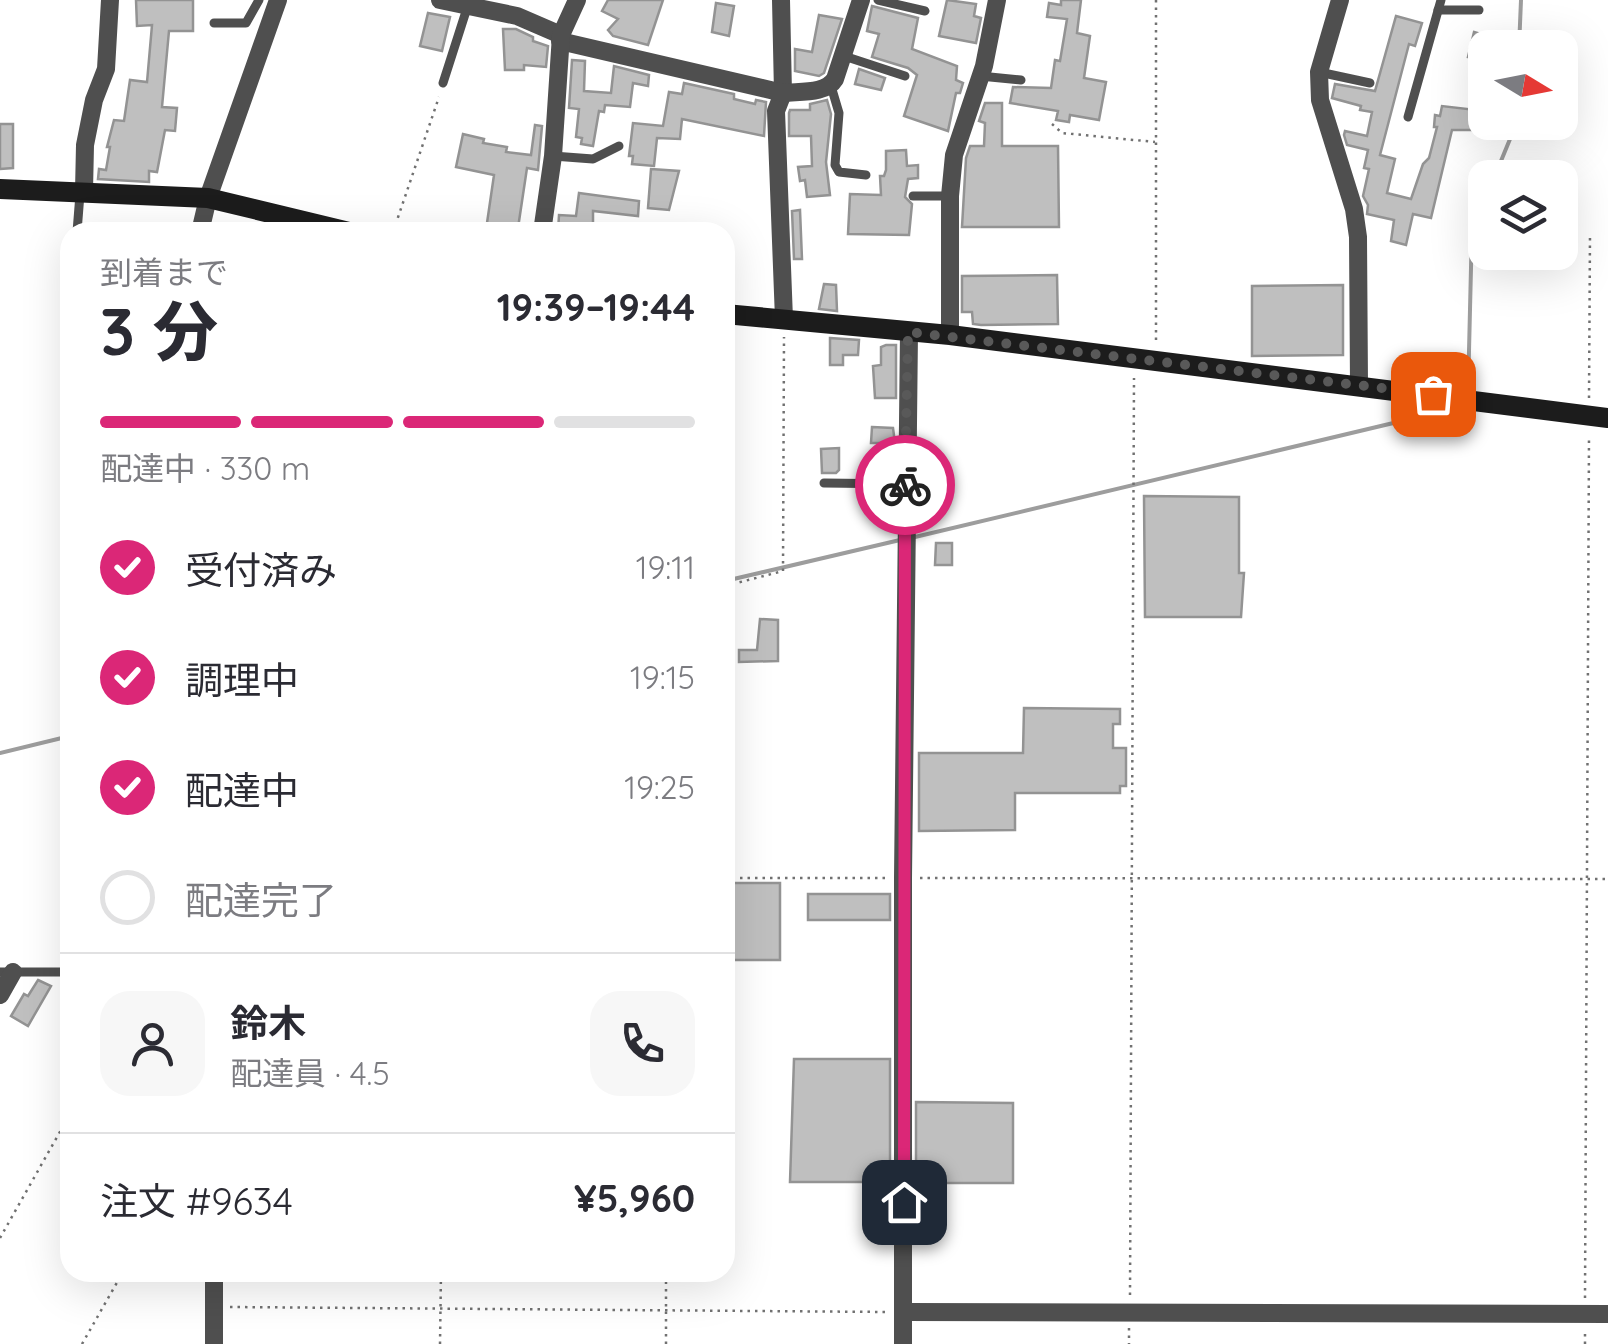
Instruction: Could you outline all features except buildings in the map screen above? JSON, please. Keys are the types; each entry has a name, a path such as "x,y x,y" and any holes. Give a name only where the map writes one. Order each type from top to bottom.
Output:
{"street":[{"path":"82,191 84,145 106,69 110,0"},
{"path":"202,222 278,0"},
{"path":"440,0 517,16 560,38 783,93 831,86 861,0"},
{"path":"543,222 560,38 577,0"},
{"path":"781,0 783,93 776,111 784,319"},
{"path":"950,335 950,196 959,134 980,76 997,0"},
{"path":"1340,0 1319,72 1320,100 1354,209 1358,237 1358,384"},
{"path":"0,189 208,198 308,222"},
{"path":"735,315 950,335 1598,416"},
{"path":"903,1344 908,332"},
{"path":"0,995 6,972"},
{"path":"214,1282 214,1344"},
{"path":"904,1312 1608,1314"}],"lane":[{"path":"214,23 246,22 259,0"},
{"path":"878,0 925,11"},
{"path":"443,82 468,5"},
{"path":"1408,117 1439,5 1479,10"},
{"path":"844,56 905,76"},
{"path":"1319,72 1370,83"},
{"path":"980,76 1021,80"},
{"path":"831,86 839,113 835,165 839,172 866,175"},
{"path":"552,156 593,159 619,146"},
{"path":"78,222 82,191"},
{"path":"914,196 950,196"},
{"path":"824,483 906,484"},
{"path":"6,972 60,972"}],"path":[{"path":"1156,0 1156,360"},
{"path":"396,222 443,82"},
{"path":"1052,124 1062,134 1156,142"},
{"path":"1585,1314 1586,880 1598,416 1590,233"},
{"path":"735,583 783,571 784,319"},
{"path":"1130,1344 1134,357"},
{"path":"735,878 1608,880"},
{"path":"0,1238 60,1132"},
{"path":"82,1344 118,1282"},
{"path":"440,1344 441,1282"},
{"path":"666,1282 666,1344"},
{"path":"214,1307 904,1312"}],"waterway":[{"path":"1520,30 1521,0"},
{"path":"1501,160 1510,140"},
{"path":"1468,393 1471,270"},
{"path":"915,537 1448,410 1453,405"},
{"path":"735,579 900,540"},
{"path":"0,753 60,738"}],"way so far":[{"path":"905,485 908,332 1433,394"}],"route":[{"path":"904,1202 905,485"}]}
